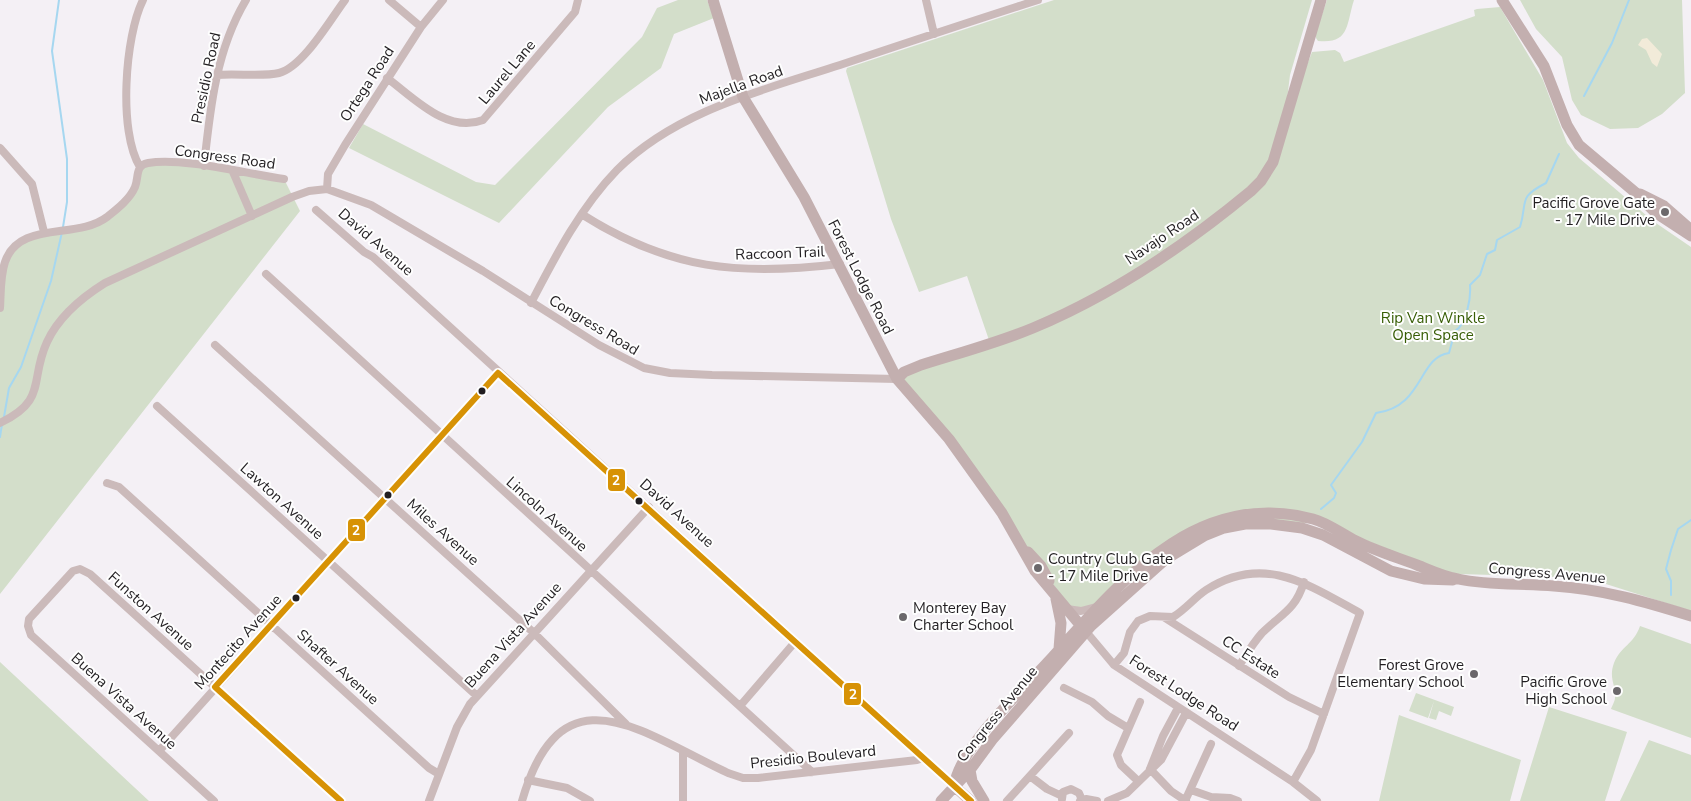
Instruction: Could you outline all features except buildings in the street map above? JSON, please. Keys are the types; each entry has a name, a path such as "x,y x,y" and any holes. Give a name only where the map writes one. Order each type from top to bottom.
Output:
{"street":[{"path":"0,308 1,279 9,253 21,242 44,232 73,231 95,225 126,200 135,187 140,167 132,150 126,94 138,0"},
{"path":"138,10 143,0"},
{"name":"Presidio Road","path":"204,166 217,75 226,39 246,0"},
{"path":"217,75 238,73 274,74 286,70 299,61 345,0"},
{"path":"389,0 421,27"},
{"name":"Ortega Road","path":"327,189 328,174 387,78 421,27 443,0"},
{"name":"Laurel Lane","path":"387,78 448,120 468,124 483,120 576,12 578,0"},
{"name":"Forest Lodge Road","path":"714,0 743,96 804,197 897,378 949,439 1002,513 1035,571 1114,665 1293,782 1317,801"},
{"path":"926,0 934,34"},
{"name":"Majella Road","path":"531,303 561,245 617,170 642,149 686,121 743,96 1038,0"},
{"name":"Navajo Road","path":"897,378 904,372 921,365 1034,328 1092,298 1162,257 1251,191 1261,181 1273,162 1321,0"},
{"path":"1502,0 1544,66 1573,137 1579,145 1636,193 1656,213 1691,236"},
{"path":"0,148 32,184 44,232"},
{"name":"Congress Road","path":"140,167 143,164 161,161 284,179"},
{"path":"233,172 252,216"},
{"name":"Congress Road","path":"0,423 18,414 31,400 37,387 43,351 50,336 63,317 79,300 105,283 252,216 309,191 327,189 371,205 475,266 616,356 636,366 657,371 712,375 897,378"},
{"path":"1636,193 1664,206 1691,230"},
{"name":"David Avenue","path":"316,210 364,252 373,257 498,373 649,507 971,801"},
{"name":"Raccoon Trail","path":"583,215 632,242 668,256 705,266 747,270 787,270 840,264"},
{"name":"Lincoln Avenue","path":"266,274 441,436 812,772"},
{"name":"Miles Avenue","path":"215,345 534,633 626,724"},
{"name":"Montecito Avenue","path":"159,750 498,373"},
{"name":"Lawton Avenue","path":"157,406 476,696"},
{"name":"Shafter Avenue","path":"107,483 119,487 429,768 439,774"},
{"name":"Buena Vista Avenue","path":"429,801 460,718 476,696 649,507"},
{"name":"Congress Avenue","path":"954,786 970,770 992,740 1084,629 1102,603 1166,547 1207,523 1254,512 1313,519 1385,555 1458,579"},
{"name":"Congress Avenue","path":"954,786 956,775 978,739 1058,651 1166,559 1186,545 1224,528 1245,524 1270,524 1302,528 1323,535 1391,571 1424,579 1458,579 1585,589 1631,597 1691,616"},
{"name":"Funston Avenue","path":"32,615 68,575 76,569 83,569 341,801"},
{"path":"1114,665 1124,653 1130,632 1138,621 1150,616 1165,618 1180,613 1207,590 1239,576 1275,574 1304,582 1360,613 1311,750 1293,782"},
{"path":"1239,666 1264,632 1289,612 1304,582"},
{"path":"1053,591 1061,624 1058,651"},
{"path":"1067,609 1088,611 1102,603"},
{"name":"Buena Vista Avenue","path":"32,615 28,626 34,639 214,801"},
{"name":"CC Estate","path":"1165,618 1289,697 1324,714"},
{"path":"740,706 795,642"},
{"path":"1064,688 1092,702 1108,716 1128,728"},
{"path":"1138,781 1118,759 1118,750 1140,702"},
{"path":"1150,769 1163,736 1178,708"},
{"path":"1108,801 1128,793 1161,760 1186,713"},
{"name":"Presidio Boulevard","path":"522,801 528,780 548,742 569,726 578,722 603,720 626,724 728,773 743,778 812,772 923,758"},
{"path":"1007,801 1069,733"},
{"path":"1150,769 1171,791 1185,801 1210,744"},
{"path":"683,752 683,801"},
{"path":"970,770 972,781 984,801"},
{"path":"1030,776 1062,799 1066,790 1074,789 1081,800 1097,801"},
{"path":"528,780 567,788 590,801"},
{"path":"941,801 954,786"},
{"path":"1191,790 1216,800 1230,798 1238,801"}],"green space":[{"path":"678,0 707,0 714,18 674,34 661,68 608,107 499,223 349,148 363,124 476,182 495,185 642,37 657,8"},
{"name":"Rip Van Winkle Open Space","path":"1054,0 1312,0 1290,75 1284,124 1312,52 1335,50 1340,53 1344,62 1475,16 1474,10 1500,7 1543,80 1567,143 1579,158 1653,221 1691,247 1691,611 1587,578 1459,574 1439,570 1323,523 1207,523 1102,603 1072,611 1002,513 897,379 990,343 967,276 919,292 891,219 846,71 847,68"},
{"path":"1327,0 1354,0 1348,25 1341,36 1328,41 1318,41 1316,32"},
{"path":"1520,0 1682,0 1685,93 1662,114 1638,128 1610,129 1581,115 1572,100 1562,57 1536,29"},
{"path":"161,161 284,179 300,211 0,594 0,308 9,253 30,237 88,228 126,200 140,167"},
{"path":"1640,626 1691,644 1691,738 1611,709 1615,701 1612,678 1614,663"},
{"path":"0,662 149,801 0,801"},
{"path":"1416,693 1454,707 1451,716 1439,711 1436,720 1429,718 1434,701 1428,718 1409,711"},
{"path":"1549,707 1627,732 1605,801 1520,801"},
{"path":"1399,715 1521,760 1510,801 1379,801"},
{"path":"1649,740 1691,755 1691,801 1620,801"}],"sand":[{"path":"1647,38 1662,54 1657,67 1652,63 1646,50 1638,45 1642,39"}],"waterway":[{"path":"59,0 52,51 67,159 67,202 63,227"},
{"path":"1584,96 1612,43 1629,0"},
{"path":"1321,509 1334,498 1336,493 1331,485 1362,442 1376,413 1392,409 1403,402 1431,363 1439,356 1449,353 1455,331 1463,323 1465,317 1470,296 1470,285 1480,275 1487,254 1495,250 1497,240 1520,227 1527,197 1546,183 1559,154"},
{"path":"4,417 9,388 21,367 51,281 62,232"},
{"path":"0,437 2,424"},
{"path":"1671,595 1671,581 1666,569 1671,550 1678,529 1691,520"}],"transit line":[{"name":"2","path":"498,373 971,801"},
{"name":"2","path":"215,687 498,373"},
{"name":"2","path":"215,687 341,801"}],"place":[{"name":"Pacific Grove Gate - 17 Mile Drive","path":"1665,212"},
{"name":"Country Club Gate - 17 Mile Drive","path":"1038,568"},
{"name":"Monterey Bay Charter School","path":"903,617"},
{"name":"Forest Grove Elementary School","path":"1474,674"},
{"name":"Pacific Grove High School","path":"1617,691"}]}
